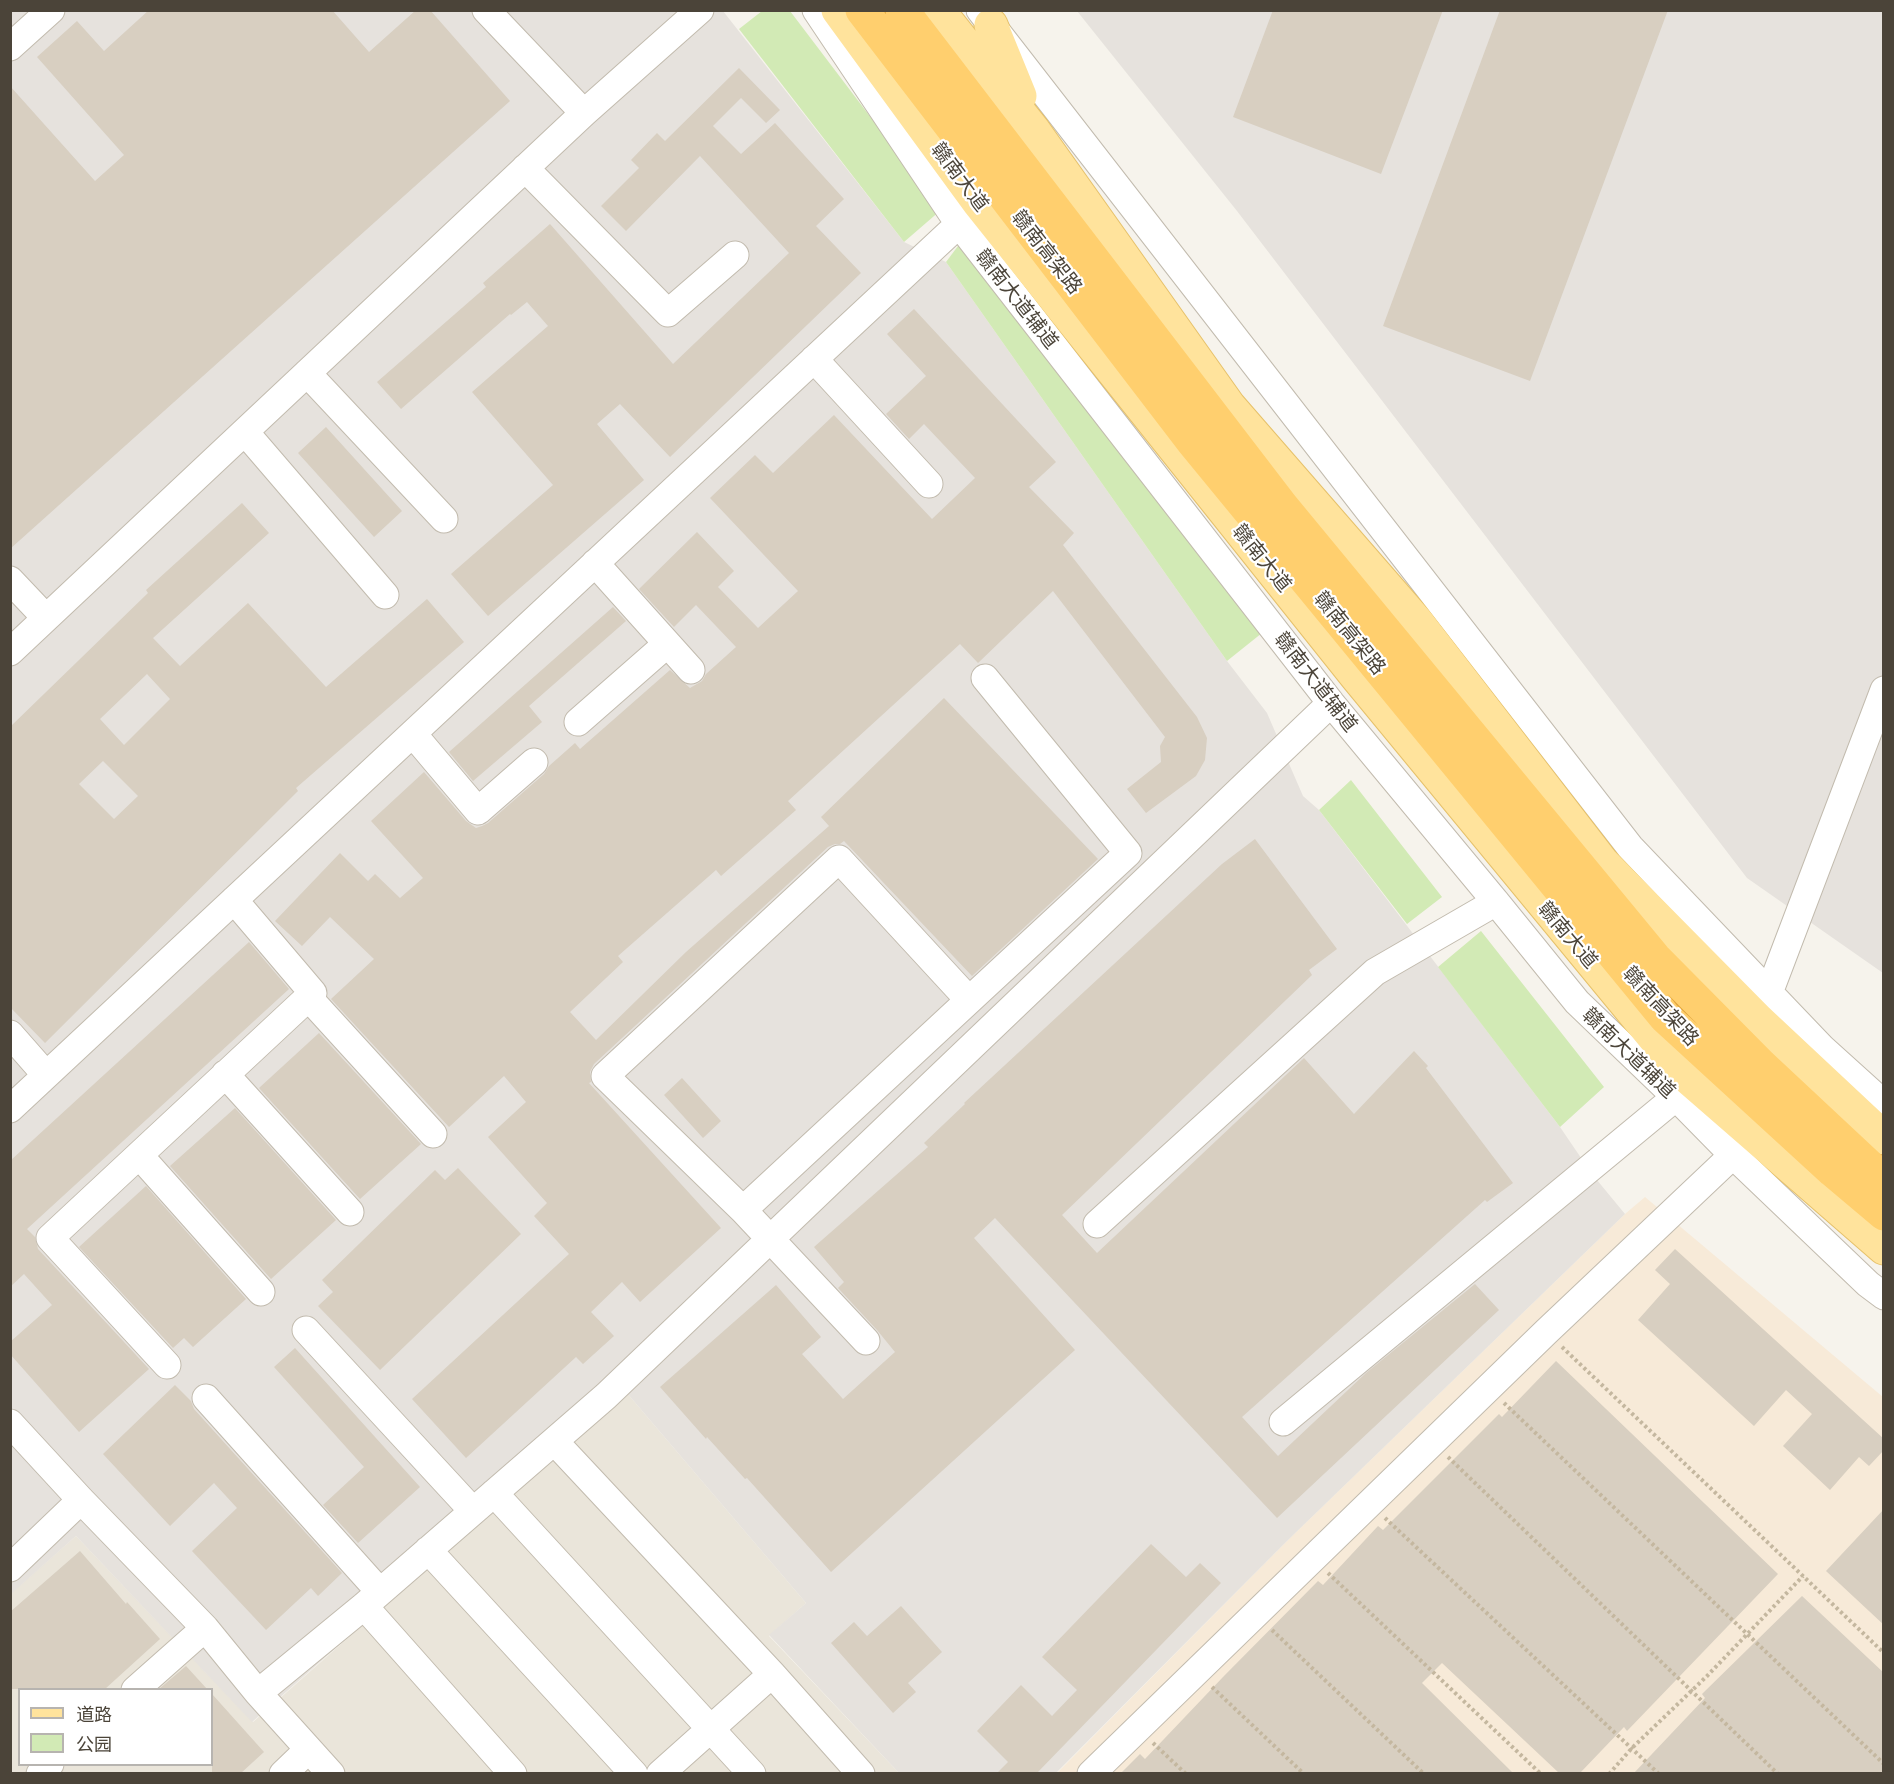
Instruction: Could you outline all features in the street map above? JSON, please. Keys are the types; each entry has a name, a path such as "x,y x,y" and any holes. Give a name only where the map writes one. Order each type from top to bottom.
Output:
{"highway":[{"name":"赣南高架路","path":"862,10 1192,441 1665,1017 1833,1171 1884,1214"},
{"name":"赣南高架路","path":"902,10 1282,506 1655,958 1761,1065 1884,1180"}],"main road":[{"name":"赣南大道","path":"838,10 969,214 1364,686 1685,1075 1746,1147 1884,1248"},
{"path":"938,10 1034,132 1229,406 1417,622 1602,862 1758,1020 1818,1061 1884,1138"},
{"path":"986,18 1034,132"},
{"path":"871,94 969,214"}],"street":[{"path":"10,47 51,10"},
{"path":"486,10 584,112"},
{"path":"10,652 584,112 700,10"},
{"path":"816,10 871,94"},
{"path":"986,18 1630,847 1769,993 1818,1061 1884,1104"},
{"path":"525,168 668,313 735,255"},
{"path":"10,1109 969,214"},
{"name":"赣南大道辅道","path":"969,214 1331,703 1576,1002 1676,1097 1746,1147 1876,1290"},
{"path":"814,359 929,484"},
{"path":"307,373 444,519"},
{"path":"245,432 385,595"},
{"path":"595,563 691,670"},
{"path":"10,580 46,618"},
{"path":"578,722 667,644"},
{"path":"742,1210 1128,853 985,678"},
{"path":"1769,993 1884,690"},
{"path":"258,1693 372,1599 606,1396 1331,703"},
{"path":"413,734 478,811 534,762"},
{"path":"866,1341 742,1210 605,1076 839,859 969,999"},
{"path":"167,1365 50,1238 313,993 234,900"},
{"path":"1097,1224 1375,972 1496,902"},
{"path":"308,997 434,1134"},
{"path":"10,1034 46,1075"},
{"path":"225,1074 350,1212"},
{"path":"1283,1422 1676,1097"},
{"path":"1091,1773 1488,1387 1746,1147"},
{"path":"139,1155 261,1292"},
{"path":"306,1330 473,1511"},
{"path":"206,1398 513,1773"},
{"path":"10,1423 205,1628 258,1693 331,1773"},
{"path":"554,1441 772,1674 861,1773"},
{"path":"494,1494 752,1773"},
{"path":"10,1568 81,1500"},
{"path":"428,1550 634,1773"},
{"path":"136,1688 205,1628"},
{"path":"660,1773 772,1674"},
{"path":"283,1773 308,1750"}],"path":[{"path":"1546,1332 1884,1653"},
{"path":"1488,1387 1884,1764"},
{"path":"1432,1442 1778,1773"},
{"path":"1369,1503 1659,1773"},
{"path":"1312,1558 1541,1773"},
{"path":"1609,1773 1803,1576"},
{"path":"1255,1614 1424,1773"},
{"path":"1196,1672 1304,1773"},
{"path":"1137,1728 1186,1773"}],"shaded area":[{"path":"11,11 723,11 904,242 946,262 1227,661 1267,713 1303,796 1319,810 1560,1127 1592,1174 1625,1214 1287,1541 1056,1773 899,1773 769,1635 806,1603 626,1392 252,1722 76,1536 11,1594"},
{"path":"1077,11 1883,11 1883,973 1747,878 1237,211"},
{"path":"1645,1197 1883,1397 1883,1773 1056,1774 1287,1541"},
{"path":"626,1392 806,1603 769,1636 899,1773 11,1773 10,1594 76,1536 253,1722"}],"green space":[{"path":"762,11 790,11 941,210 904,242 739,29"},
{"path":"961,242 1262,633 1227,661 946,262"},
{"path":"1351,780 1442,897 1407,924 1319,810"},
{"path":"1481,931 1604,1087 1560,1127 1438,967"}],"building":[{"path":"149,10 332,10 369,52 416,10 430,10 510,101 10,549 10,86 95,181 124,155 37,57 77,21 104,51"},
{"path":"1273,10 1443,10 1381,174 1233,117"},
{"path":"1500,10 1668,10 1530,381 1383,326"},
{"path":"739,68 780,110 766,123 741,98 713,126 741,154 775,123 844,199 816,226 861,273 670,457 620,404 597,424 644,480 488,616 451,574 553,485 472,392 548,326 527,302 510,314 401,409 377,382 486,287 483,283 550,224 673,364 789,253 700,156 626,231 601,206 639,168 631,160 657,133 665,141"},
{"path":"914,309 1056,462 1029,487 1074,533 1063,545 1197,717 1207,738 1205,760 1196,776 1146,813 1127,789 1161,762 1160,746 1165,737 1053,591 978,663 960,644 788,801 796,810 721,876 716,870 618,956 623,962 570,1012 596,1040 686,952 829,826 821,817 944,698 1098,859 972,976 844,841 835,844 828,847 594,1064 590,1072 591,1082 589,1083 721,1228 640,1302 622,1282 591,1312 614,1336 583,1364 576,1357 466,1458 412,1399 569,1254 534,1216 547,1203 488,1137 526,1102 504,1076 449,1127 331,999 374,959 330,917 302,946 275,921 340,853 368,881 375,874 400,898 423,878 371,821 424,772 466,821 476,828 488,823 544,774 549,766 575,743 580,749 670,670 690,688 702,681 706,674 736,647 696,605 674,627 639,589 697,532 734,571 718,587 758,628 798,591 710,498 755,455 773,473 834,415 932,519 975,478 924,424 909,439 886,414 926,376 887,334"},
{"path":"326,427 402,511 374,537 298,453"},
{"path":"242,503 269,533 153,638 180,666 248,603 326,687 427,599 464,642 296,788 298,791 45,1043 10,1007 10,727 148,593 146,590","holes":["147,674 170,699 124,745 100,719","103,761 138,796 114,819 79,784"]},
{"path":"613,607 626,621 529,706 542,722 473,781 449,752"},
{"path":"1255,839 1337,949 1309,970 1312,975 1062,1215 1097,1253 1304,1058 1354,1114 1414,1051 1428,1066 1426,1068 1513,1183 1487,1202 1485,1200 1242,1417 1278,1456 1366,1373 1475,1284 1499,1310 1277,1518 995,1218 974,1238 1075,1350 831,1572 747,1478 745,1479 707,1437 706,1439 660,1387 776,1285 821,1337 802,1354 843,1399 895,1352 838,1288 844,1282 814,1247 928,1147 924,1143 964,1103 1222,864"},
{"path":"249,942 289,989 27,1229 35,1237 38,1249 149,1369 79,1432 10,1354 10,1342 52,1305 24,1274 10,1287 10,1161"},
{"path":"319,1033 421,1144 360,1199 259,1088"},
{"path":"682,1078 721,1121 703,1138 664,1095"},
{"path":"235,1108 336,1220 271,1279 170,1166"},
{"path":"458,1168 521,1234 380,1370 318,1306 333,1292 322,1280 435,1170 445,1180"},
{"path":"146,1186 246,1299 193,1347 184,1338 173,1348 79,1247"},
{"path":"1675,1249 1884,1439 1884,1450 1869,1466 1859,1457 1830,1490 1783,1446 1812,1414 1786,1390 1754,1426 1638,1320 1670,1284 1655,1270"},
{"path":"295,1348 420,1487 358,1543 323,1505 364,1467 274,1367"},
{"path":"1556,1361 1778,1574 1627,1731 1624,1727 1580,1773 1559,1773 1442,1663 1422,1683 1513,1773 1121,1773 1140,1754 1145,1759 1318,1581 1323,1585 1378,1526 1383,1530 1499,1414 1502,1417"},
{"path":"175,1385 342,1573 318,1596 311,1588 266,1630 192,1551 237,1508 214,1483 170,1526 103,1454"},
{"path":"1884,1509 1884,1625 1826,1571"},
{"path":"1151,1544 1186,1577 1200,1563 1221,1583 1037,1773 997,1773 1008,1762 977,1731 1021,1685 1052,1716 1077,1690 1042,1657"},
{"path":"80,1551 160,1639 106,1688 10,1689 10,1612"},
{"path":"1802,1596 1884,1673 1884,1773 1634,1773 1705,1698 1702,1694"},
{"path":"901,1606 942,1652 908,1683 916,1692 893,1713 831,1643 854,1622 867,1636"},
{"path":"186,1666 206,1688 160,1688"},
{"path":"213,1695 264,1752 241,1773 212,1773"}]}
